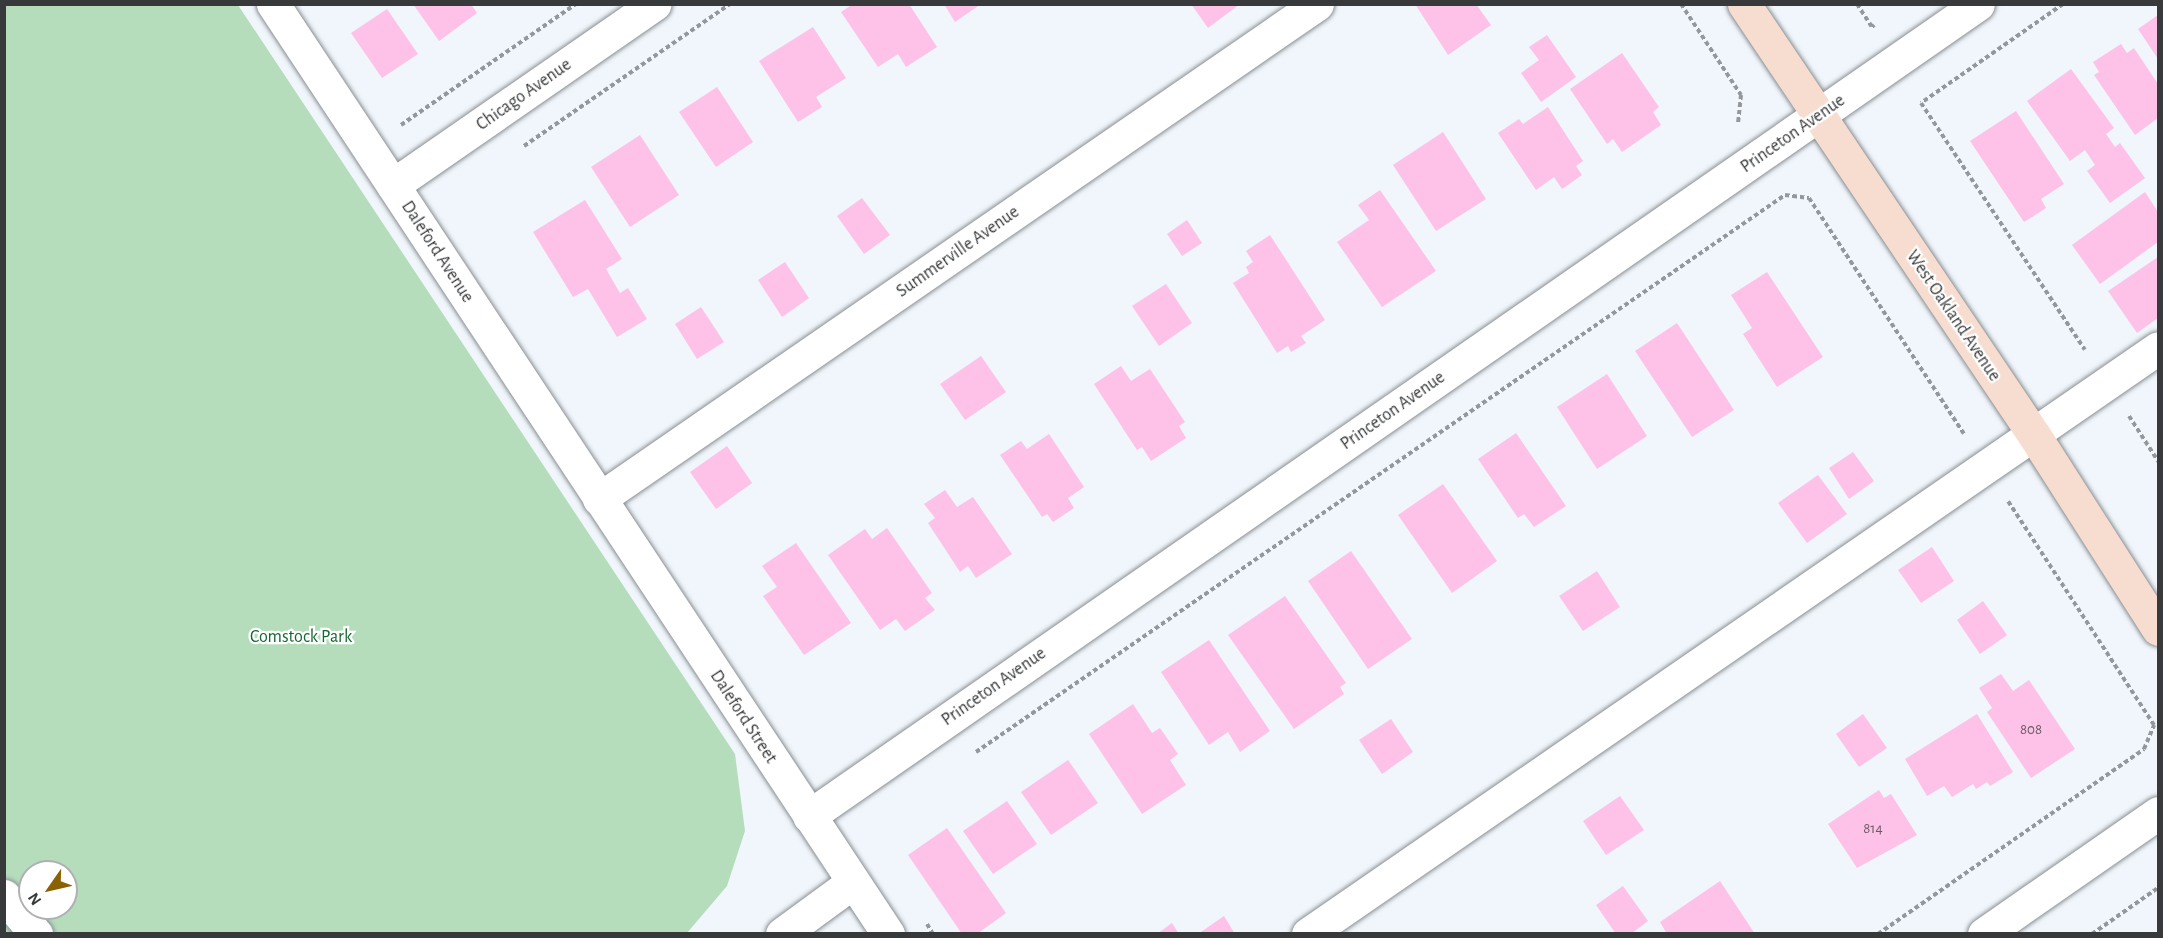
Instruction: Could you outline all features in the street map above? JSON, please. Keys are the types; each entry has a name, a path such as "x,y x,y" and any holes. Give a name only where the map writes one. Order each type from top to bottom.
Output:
{"main road":[{"name":"West Oakland Avenue","path":"1744,4 2034,435 2158,629"}],"street":[{"name":"Daleford Avenue","path":"273,4 599,499"},
{"name":"Chicago Avenue","path":"393,185 654,4"},
{"name":"Summerville Avenue","path":"599,499 1317,4"},
{"name":"Princeton Avenue","path":"809,816 1977,4"},
{"path":"1308,933 2158,348"},
{"name":"Daleford Street","path":"599,499 888,933"},
{"path":"1984,933 2158,813"},
{"path":"782,933 853,882"},
{"path":"4,896 36,933"}],"path":[{"path":"399,126 576,4"},
{"path":"515,152 730,4"},
{"path":"1681,4 1741,95 1738,124 1728,130"},
{"path":"1857,4 1872,27 1880,21"},
{"path":"2063,4 1921,103 2158,460"},
{"path":"972,755 1785,195 1809,198 2154,725 2144,749 1878,933"},
{"path":"2092,933 2158,888"}],"green space":[{"name":"Comstock Park","path":"5,5 238,5 735,754 745,831 727,886 687,933 5,934"}],"building":[{"path":"413,4 471,4 477,13 439,41"},
{"path":"853,4 909,4 937,47 906,67 898,54 878,67 841,12"},
{"path":"944,4 981,4 955,22"},
{"path":"1191,4 1240,4 1208,28"},
{"path":"1415,4 1476,4 1491,25 1448,55"},
{"path":"387,9 418,54 382,78 351,33"},
{"path":"2158,15 2158,59 2138,29"},
{"path":"813,27 846,78 816,97 822,107 798,122 759,61"},
{"path":"1547,35 1576,77 1541,102 1521,73 1539,60 1529,47"},
{"path":"2121,44 2127,53 2134,48 2158,84 2158,118 2135,135 2094,75 2099,72 2093,62"},
{"path":"1622,53 1659,107 1653,112 1661,125 1622,152 1613,139 1607,144 1570,89"},
{"path":"2071,69 2114,128 2106,134 2115,147 2120,143 2145,178 2110,203 2087,171 2095,165 2085,150 2070,161 2027,101"},
{"path":"717,87 753,142 716,167 679,112"},
{"path":"1548,107 1583,161 1576,166 1582,175 1562,189 1554,177 1536,190 1498,133 1519,119 1523,124"},
{"path":"2016,111 2064,184 2041,199 2046,208 2024,222 1970,141"},
{"path":"1443,132 1486,199 1436,231 1393,165"},
{"path":"640,135 679,195 630,227 591,167"},
{"path":"1380,190 1436,271 1382,307 1337,242 1369,220 1358,205"},
{"path":"2145,192 2158,212 2158,242 2100,284 2072,245"},
{"path":"862,198 890,235 864,254 837,216"},
{"path":"585,200 622,259 606,269 620,293 628,288 647,319 617,337 588,289 573,297 533,232"},
{"path":"1187,220 1202,243 1182,256 1167,234"},
{"path":"1270,235 1325,320 1301,336 1306,343 1291,352 1288,346 1277,353 1233,283 1249,273 1246,267 1253,262 1246,251"},
{"path":"2158,257 2158,318 2137,333 2108,291"},
{"path":"785,262 809,298 782,317 758,280"},
{"path":"1767,272 1823,357 1777,387 1743,334 1752,328 1731,295"},
{"path":"1166,284 1192,323 1159,346 1132,306"},
{"path":"701,307 724,342 697,359 675,324"},
{"path":"1677,323 1734,410 1692,437 1635,351"},
{"path":"981,356 1006,392 965,420 940,384"},
{"path":"1121,366 1131,381 1150,369 1185,422 1179,426 1186,438 1151,461 1142,447 1137,450 1094,384"},
{"path":"1607,374 1647,436 1597,469 1557,407"},
{"path":"1516,433 1566,506 1534,527 1524,514 1518,518 1478,459"},
{"path":"1049,434 1084,487 1068,498 1074,508 1053,522 1047,514 1042,517 1000,455 1021,441 1027,449"},
{"path":"727,446 752,483 716,509 690,472"},
{"path":"1853,452 1874,481 1849,499 1829,468"},
{"path":"1818,475 1847,514 1807,543 1778,503"},
{"path":"1443,484 1497,561 1452,593 1398,515"},
{"path":"945,490 957,507 973,497 1012,554 976,578 968,566 960,572 928,523 935,518 924,504"},
{"path":"887,528 932,593 925,598 935,610 905,631 896,619 880,630 828,555 865,529 872,539"},
{"path":"796,543 851,623 804,655 763,596 777,587 762,566"},
{"path":"1932,547 1954,581 1921,603 1898,570"},
{"path":"1351,551 1412,639 1368,669 1308,581"},
{"path":"1597,571 1620,607 1583,631 1559,596"},
{"path":"1285,596 1346,683 1340,687 1344,694 1294,729 1228,635"},
{"path":"1983,601 2007,635 1980,654 1957,620"},
{"path":"1209,640 1270,731 1240,752 1228,732 1209,745 1161,672"},
{"path":"2001,674 2013,691 2029,680 2075,749 2031,778 1987,712 1992,708 1979,688"},
{"path":"1133,704 1152,733 1160,728 1178,754 1170,760 1186,785 1142,814 1089,734"},
{"path":"1863,714 1887,748 1859,767 1836,734"},
{"path":"1977,714 2013,772 1990,786 1987,782 1976,789 1973,784 1952,797 1944,786 1927,796 1905,759"},
{"path":"1391,719 1413,752 1382,774 1359,740"},
{"path":"1068,760 1098,803 1051,835 1021,792"},
{"path":"1879,790 1884,798 1891,794 1917,835 1857,868 1828,824"},
{"path":"1620,796 1644,830 1606,855 1583,821"},
{"path":"1007,801 1037,844 993,874 963,831"},
{"path":"947,828 1006,913 977,934 962,934 908,855"},
{"path":"1720,881 1755,934 1667,934 1660,922"},
{"path":"1623,886 1648,921 1631,934 1616,934 1596,905"},
{"path":"1224,916 1235,934 1198,934"},
{"path":"1172,923 1179,934 1157,934"}]}
